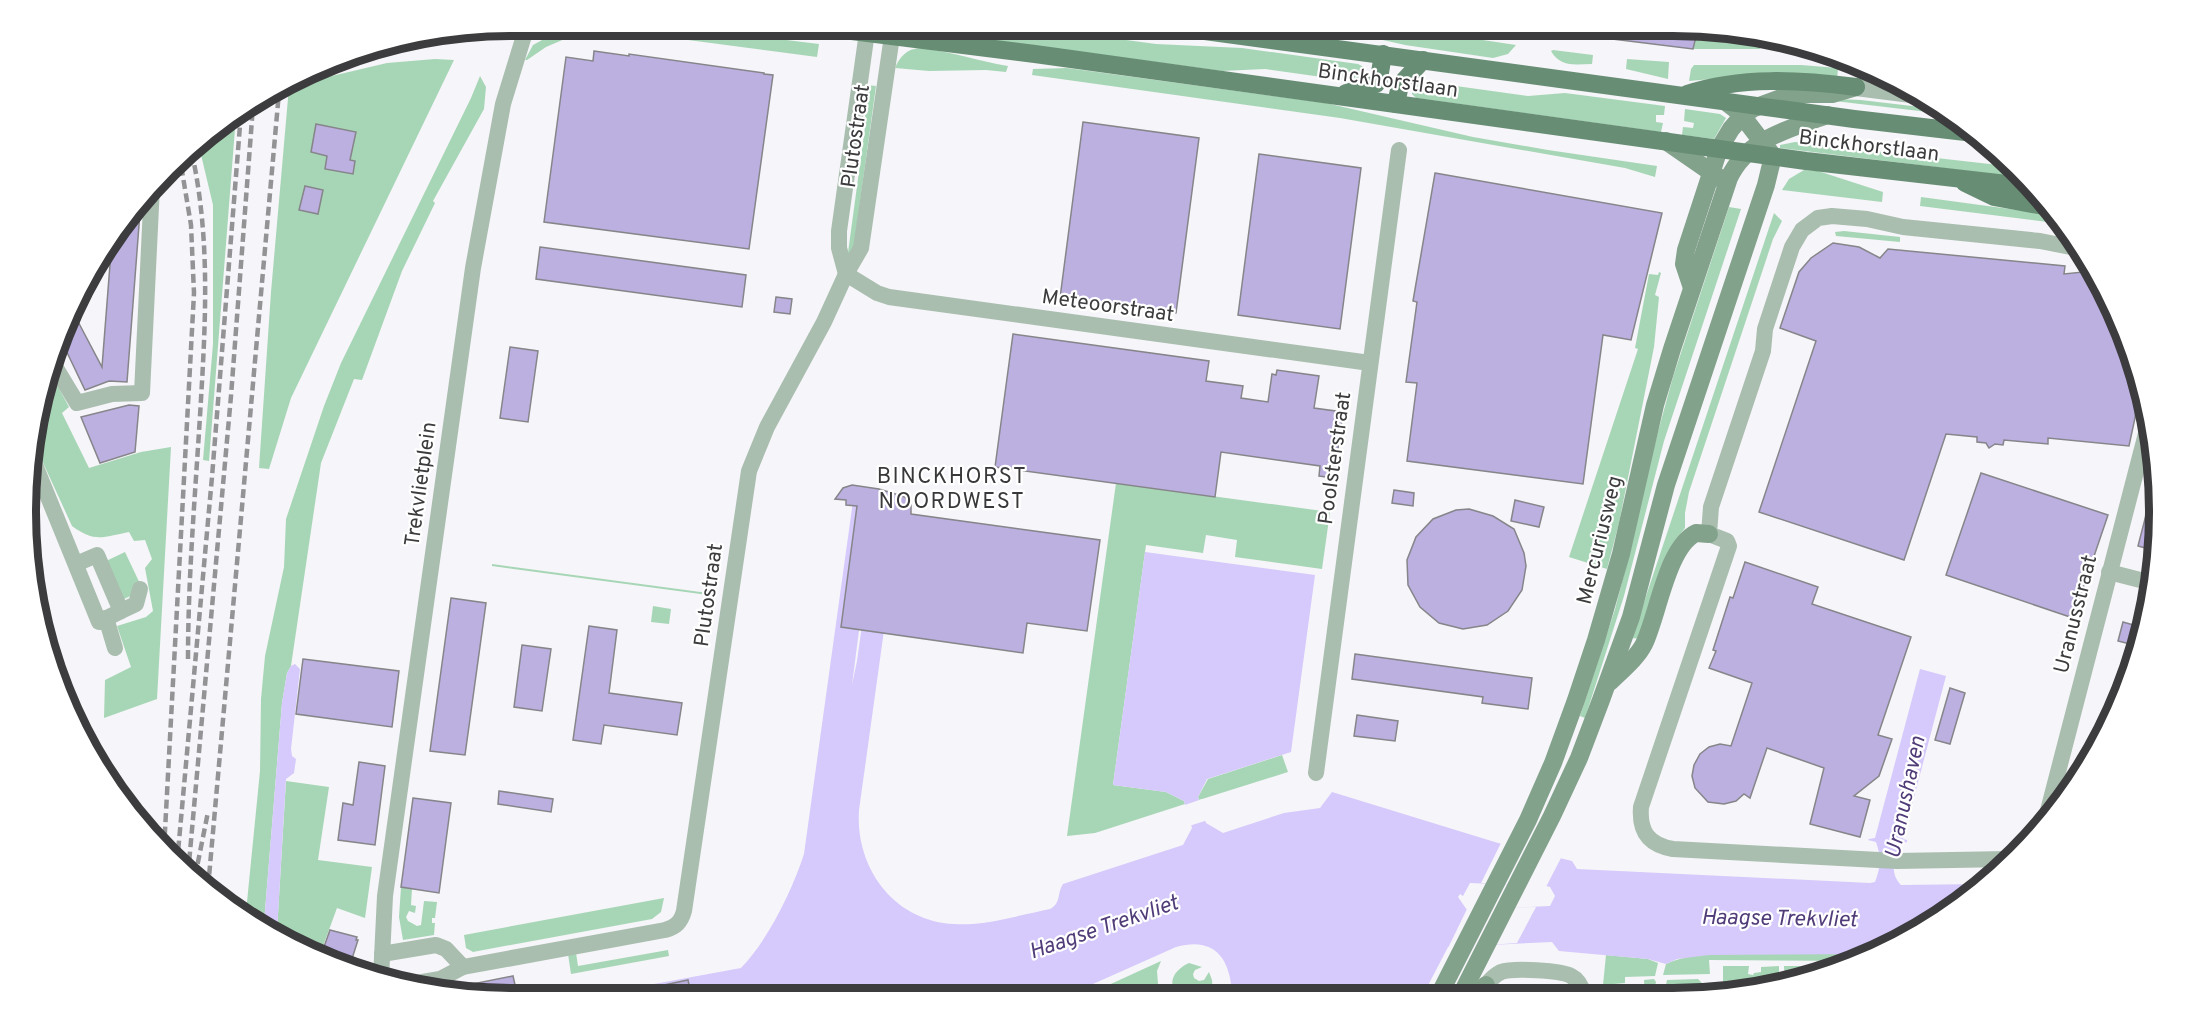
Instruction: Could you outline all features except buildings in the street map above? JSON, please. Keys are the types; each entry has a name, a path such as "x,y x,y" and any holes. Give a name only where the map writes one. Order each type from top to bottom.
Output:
{"main road":[{"name":"Binckhorstlaan","path":"927,36 1746,153 2019,185"},
{"name":"Binckhorstlaan","path":"1245,36 1726,102 1750,111 1827,115 1959,131"},
{"path":"1336,96 1376,84 1379,80 1383,54"},
{"path":"1396,104 1400,85 1423,60"},
{"path":"1682,96 1719,85 1753,82 1803,82 1856,87"},
{"path":"1692,288 1685,270 1685,255 1719,149 1727,134 1750,111 1790,96 1832,94 1856,87"},
{"path":"1465,988 1548,825 1579,758 1630,617 1666,485 1750,234 1773,156 1762,141 1750,111"},
{"name":"Mercuriusweg","path":"1443,988 1528,820 1559,746 1596,640 1621,554 1655,405 1727,183 1734,168 1746,153 1762,141 1827,115"},
{"path":"1666,141 1727,183"},
{"path":"1959,178 1994,197 2037,205"},
{"path":"1607,685 1642,647 1680,546 1696,533 1710,534"}],"street":[{"name":"Trekvlietplein","path":"381,970 387,885 467,306 503,104 523,36"},
{"name":"Plutostraat","path":"846,274 839,248 839,234 867,36"},
{"name":"Plutostraat","path":"463,967 660,930 675,926 681,919 749,471 767,427 830,312 864,239 892,36"},
{"path":"1856,87 1897,92"},
{"name":"Poolsterstraat","path":"1316,773 1399,150"},
{"path":"57,371 77,403 112,394 142,393 151,201"},
{"path":"1998,860 1896,861 1673,849 1655,844 1645,834 1641,815 1643,800 1728,548 1727,541 1710,534 1712,507 1763,351 1765,329 1798,235 1818,218 1832,216 1867,219 1903,227 2040,241 2068,246"},
{"name":"Meteoorstraat","path":"846,274 889,297 1370,363"},
{"name":"Uranusstraat","path":"2050,804 2144,442"},
{"path":"38,472 99,621 136,604 140,589"},
{"path":"76,564 97,555 113,614 115,648"},
{"path":"2109,572 2144,582"},
{"path":"382,954 425,945 439,945 463,967 440,979 431,981"},
{"path":"1485,988 1497,974 1510,971 1563,973 1571,976 1580,988"}],"green space":[{"path":"581,36 567,38 546,47 525,60 533,45 544,39"},
{"path":"638,36 754,36 819,44 817,57 673,38"},
{"path":"962,36 1096,36 1156,44 1242,48 1358,64 1364,67 1366,72 1362,80 1358,82 1265,69 1222,71"},
{"path":"1365,36 1456,36 1516,45 1508,54 1493,58 1405,45"},
{"path":"1696,37 1762,44 1760,49 1693,49"},
{"path":"920,48 1008,66 1006,72 895,68 904,54"},
{"path":"1551,51 1593,55 1592,64 1564,63 1555,56"},
{"path":"435,59 454,60 291,398 269,469 259,468 271,292 289,92 316,78 387,63"},
{"path":"1627,59 1669,62 1668,79 1626,69"},
{"path":"1694,65 1801,65 1838,68 1837,81 1723,78 1689,81"},
{"path":"1067,68 1326,103 1473,137 1657,166 1655,177 1625,168 1340,118 1032,75 1033,69"},
{"path":"480,76 486,87 484,109 433,201 435,203 402,271 362,380 354,379 321,463 291,666 287,673 282,703 264,918 247,907 260,771 261,699 265,656 284,567 286,519 341,363"},
{"path":"1420,81 1528,96 1565,93 1665,106 1664,115 1656,115 1656,122 1663,123 1661,132 1416,98 1412,94 1412,85"},
{"path":"866,85 876,86 852,260 847,260 865,127"},
{"path":"1809,98 1861,100 1923,107 1931,112"},
{"path":"1685,109 1720,114 1726,118 1714,139 1682,135 1683,127 1693,128 1694,123 1684,121"},
{"path":"235,125 209,461 203,460 213,344 213,205 200,152"},
{"path":"1795,142 1999,165 2011,176 1780,148 1780,145"},
{"path":"1804,170 1818,171 1883,192 1882,202 1782,190 1789,179"},
{"path":"1921,197 2044,214 2051,223 1920,206"},
{"path":"1729,207 1741,209 1664,441 1624,596 1585,718 1580,716 1615,609 1673,377"},
{"path":"1774,213 1782,221 1773,239 1689,492 1685,528 1674,542 1641,639 1632,638"},
{"path":"1835,232 1900,237 1900,242 1836,236"},
{"path":"1659,272 1661,273 1655,295 1659,297 1654,347 1619,523 1607,569 1569,557 1638,349 1635,348 1649,274 1658,275"},
{"path":"55,381 69,407 62,413 89,468 141,452 171,447 157,699 104,718 105,680 131,667 117,626 146,617 153,611 145,568 152,559 145,540 134,541 129,532 93,537 72,526 40,455"},
{"path":"1116,483 1330,512 1322,569 1235,557 1237,540 1206,535 1203,553 1146,545 1113,785 1166,792 1184,801 1185,804 1095,833 1067,836"},
{"path":"125,552 143,590 122,600 104,562"},
{"path":"492,564 708,593 708,595 492,566"},
{"path":"653,606 671,609 669,624 651,622"},
{"path":"1282,755 1288,772 1199,800 1198,797 1208,779"},
{"path":"286,781 329,787 318,860 372,867 365,918 337,908 322,948 277,926"},
{"path":"401,887 412,889 411,905 416,906 415,913 409,911 406,917 408,921 417,926 421,925 424,901 437,902 435,918 432,918 432,923 435,923 434,935 403,940 399,917"},
{"path":"664,898 661,912 652,919 473,952 466,948 464,935"},
{"path":"668,950 669,956 571,974 568,954 576,953 578,966"},
{"path":"1711,954 1850,954 1832,961 1709,960 1710,974 1663,975 1666,964 1688,957"},
{"path":"1606,955 1648,959 1658,963 1655,976 1625,977 1625,983 1603,985"},
{"path":"1161,961 1157,971 1158,988 1102,988"},
{"path":"1189,963 1202,967 1195,970 1194,978 1199,981 1204,980 1209,972 1212,988 1173,988 1172,981 1179,969"},
{"path":"1723,966 1749,966 1748,974 1753,975 1761,972 1761,967 1779,966 1779,976 1723,985"},
{"path":"1784,966 1816,966 1796,972 1785,975"},
{"path":"1654,979 1655,988 1645,988 1644,980"},
{"path":"1698,979 1703,984 1711,983 1711,986 1665,988 1667,980"}],"water":[{"path":"854,494 876,497 852,685 880,498 902,501 859,810 859,831 871,871 882,888 913,913 933,921 954,924 978,923 1050,909 1056,904 1063,884 1183,845 1192,828 1184,801 1166,792 1113,785 1145,552 1315,575 1291,752 1207,779 1198,797 1206,823 1223,833 1284,813 1320,808 1332,792 1498,843 1572,861 1577,869 1875,882 1880,862 1879,852 1876,842 1868,840 1875,838 1920,669 1946,676 1903,839 1907,842 1901,843 1896,854 1895,875 1901,885 1970,884 1911,924 1849,954 1709,955 1677,959 1666,964 1648,959 1559,951 1552,942 1448,947 1427,988 1231,988 1228,971 1218,954 1211,948 1190,944 1176,947 1084,988 632,988 741,968 761,944 793,883 804,854","holes":["1470,883 1550,887 1555,896 1550,906 1467,910 1458,897 1460,894 1463,896"]},
{"path":"295,664 300,669 291,749 292,756 296,759 294,773 286,779 277,926 264,918 282,703 287,673"}],"pier":[{"path":"1202,799 1208,820 1189,826 1182,806"},
{"path":"1502,841 1562,856 1546,887 1481,883"},
{"path":"1536,907 1517,943 1448,948 1467,909"}],"railway":[{"path":"209,879 279,97"},
{"path":"189,862 231,396 252,113"},
{"path":"178,852 212,477 240,121"},
{"path":"188,659 205,305 204,243 193,159"},
{"path":"165,838 194,293 191,225 182,169"},
{"path":"197,869 208,812"}],"district":[{"name":"BINCKHORST NOORDWEST","path":"952,488"}],"water label":[{"name":"Uranushaven","path":"1904,797"},
{"name":"Haagse Trekvliet","path":"1779,917"},
{"name":"Haagse Trekvliet","path":"1103,926"}]}
